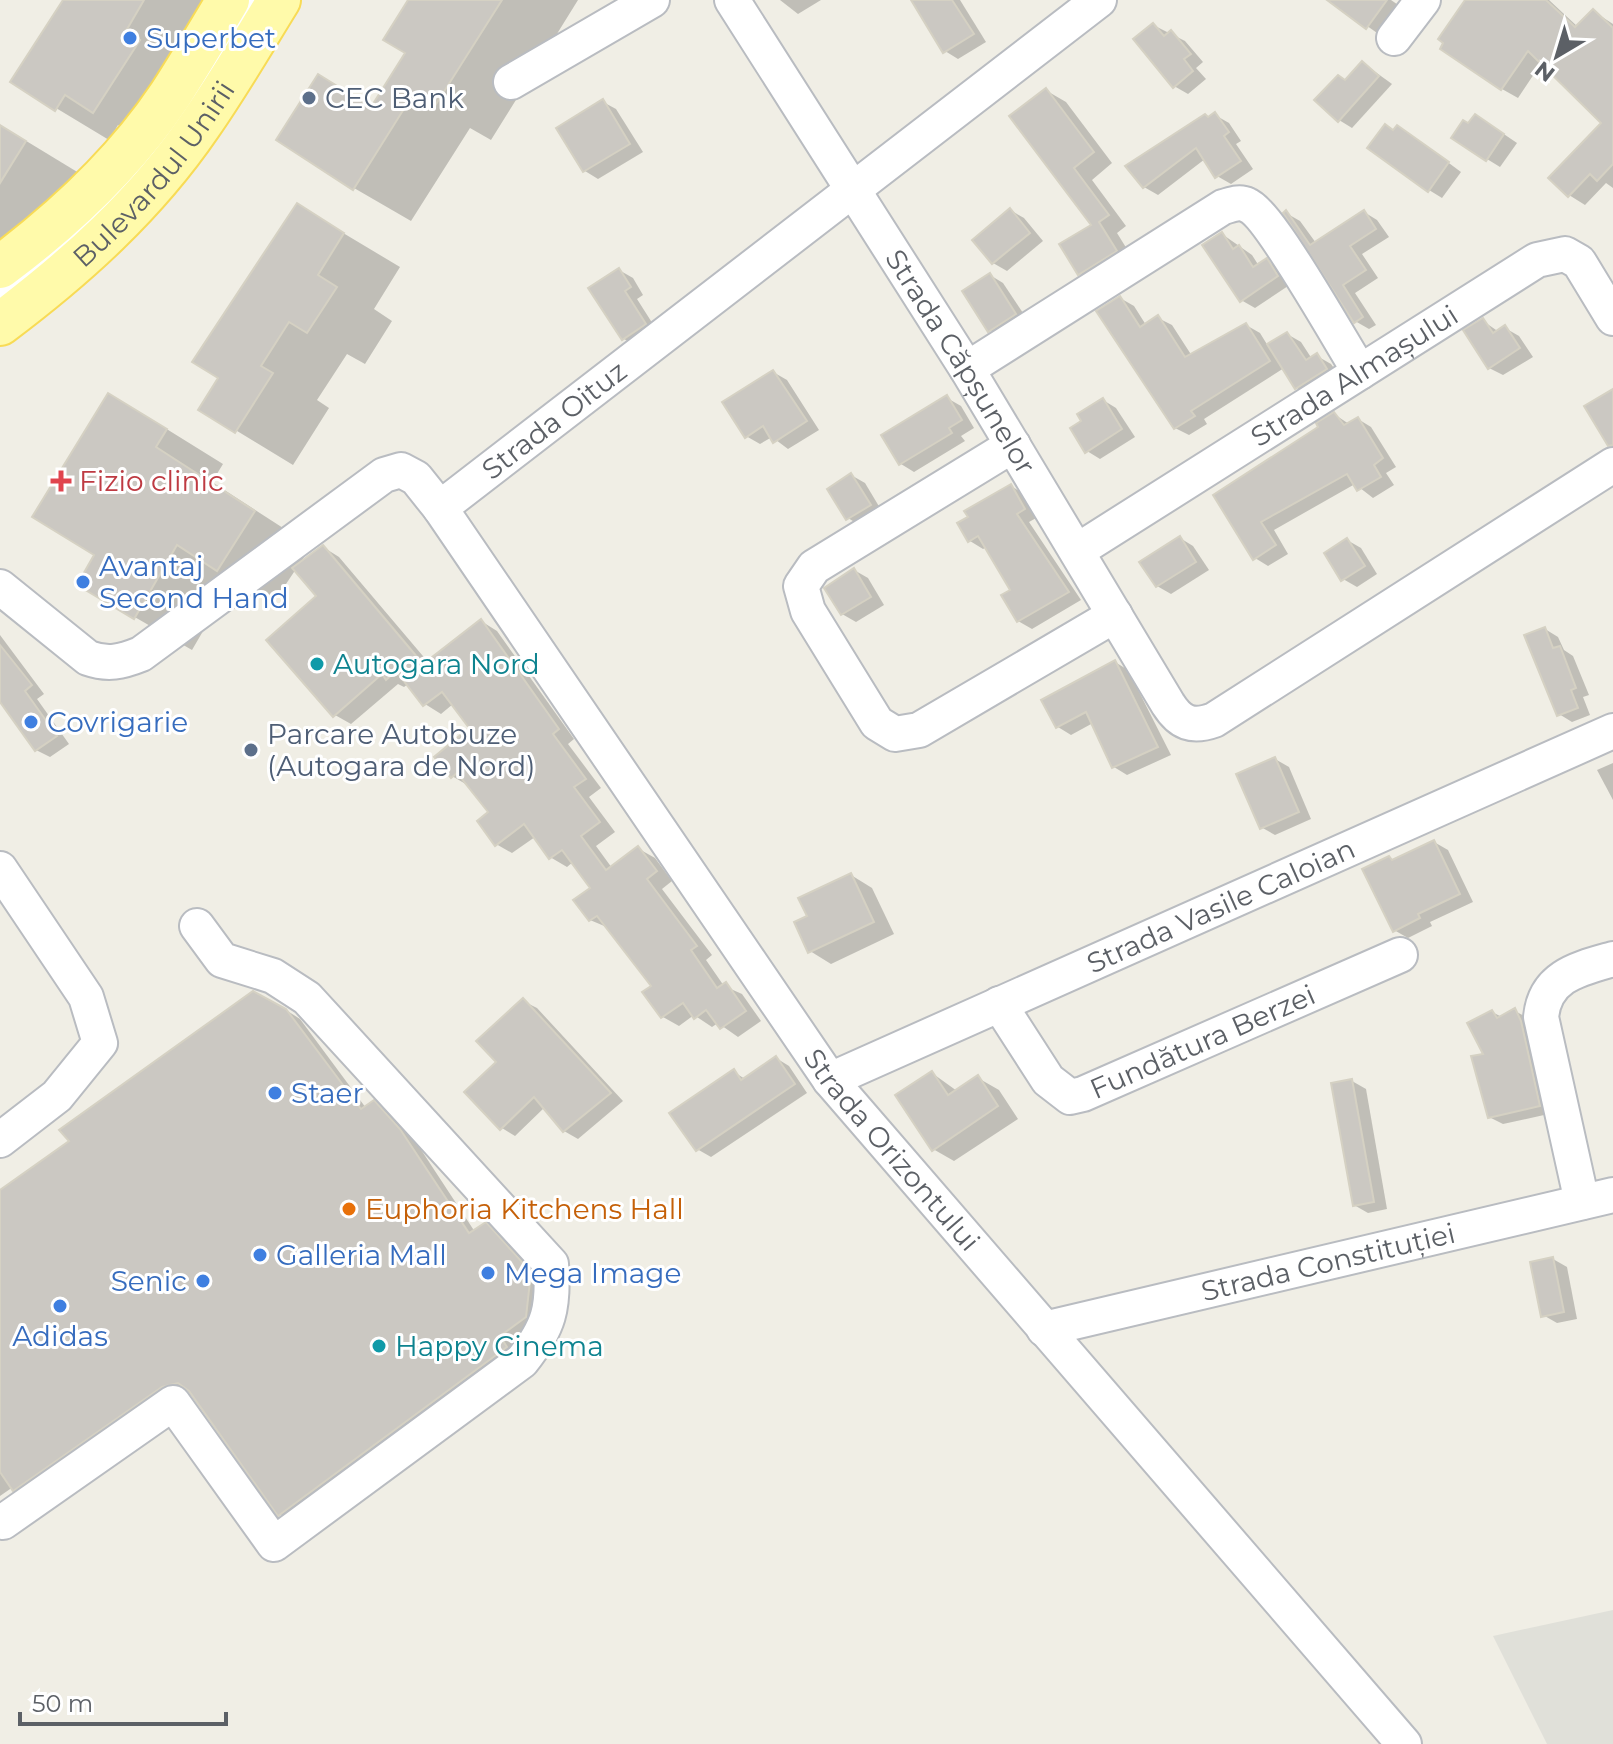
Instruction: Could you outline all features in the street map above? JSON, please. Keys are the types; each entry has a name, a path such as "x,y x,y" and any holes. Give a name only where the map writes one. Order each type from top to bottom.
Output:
{"main road":[{"name":"Bulevardul Unirii","path":"0,267 67,211 135,138 168,97 228,0"},
{"name":"Bulevardul Unirii","path":"0,324 98,244 168,169 201,125 279,0"}],"street":[{"path":"0,296 75,235 152,155 186,110 254,0"},
{"path":"511,82 652,0"},
{"name":"Strada Căpșunelor","path":"732,0 967,369 1177,717 1189,724 1214,720 1613,465"},
{"name":"Strada Oituz","path":"440,508 1099,0"},
{"path":"1394,38 1423,0"},
{"path":"967,369 1223,207 1238,203 1249,205 1269,227 1360,372"},
{"name":"Strada Almașului","path":"1077,551 1537,260 1565,254 1579,262 1613,318"},
{"path":"1013,445 814,567 801,586 808,611 877,723 895,734 919,730 1115,615"},
{"path":"0,587 88,658 105,664 121,662 141,654 384,475 401,470 416,478 440,508"},
{"name":"Strada Orizontului","path":"440,508 830,1080 1404,1744"},
{"name":"Strada Vasile Caloian","path":"830,1080 1613,731"},
{"path":"0,869 86,997 100,1043 57,1096 0,1140"},
{"path":"3,1522 173,1403 274,1544 522,1361 540,1338 554,1302 551,1264 307,998 273,976 222,960 197,926"},
{"name":"Fundătura Berzei","path":"999,1004 1048,1080 1070,1097 1400,955"},
{"path":"1598,1198 1541,1017 1542,1001 1550,986 1567,974 1613,959"},
{"name":"Strada Constituției","path":"1044,1329 1598,1198"}],"shaded area":[{"path":"1613,1610 1613,1744 1547,1744 1493,1636"}],"building":[{"path":"63,0 144,0 126,31 140,40 93,113 65,95 55,111 10,82"},
{"path":"408,0 502,0 433,109 412,96 353,190 276,140 318,74 371,107 405,53 383,40"},
{"path":"911,0 952,0 974,34 943,53"},
{"path":"1327,0 1387,0 1366,29"},
{"path":"1465,0 1546,0 1575,27 1593,9 1613,28 1613,164 1597,181 1590,174 1568,197 1548,178 1601,123 1528,51 1501,90 1440,49 1443,43 1438,39"},
{"path":"1153,23 1164,36 1171,30 1191,54 1184,59 1193,71 1173,88 1133,39"},
{"path":"1362,61 1379,76 1338,122 1314,100 1338,75 1345,80"},
{"path":"1046,88 1094,152 1074,168 1109,215 1099,222 1117,251 1078,275 1059,244 1091,225 1009,116"},
{"path":"603,99 630,144 583,172 556,128"},
{"path":"1215,112 1229,132 1224,136 1241,161 1215,178 1196,148 1143,188 1125,166 1205,114 1208,117"},
{"path":"1475,114 1504,134 1486,161 1451,138 1463,120 1468,123"},
{"path":"1385,124 1393,130 1397,125 1449,162 1428,192 1367,148"},
{"path":"0,125 26,141 0,183"},
{"path":"297,203 344,233 318,275 337,287 307,333 289,322 261,366 273,373 235,433 198,410 218,378 192,362"},
{"path":"1010,208 1030,233 992,264 972,240"},
{"path":"1286,210 1310,245 1364,210 1376,229 1350,246 1366,270 1343,285 1363,317 1354,323 1283,213"},
{"path":"1222,232 1233,249 1239,245 1253,267 1267,258 1278,276 1240,302 1202,245"},
{"path":"619,268 631,287 625,291 646,324 622,340 588,288"},
{"path":"990,273 1016,314 988,332 962,291"},
{"path":"1120,296 1140,327 1158,315 1185,357 1246,323 1270,361 1191,411 1195,416 1174,429 1096,311"},
{"path":"1483,318 1493,333 1505,325 1520,348 1488,369 1463,330"},
{"path":"1287,332 1306,360 1317,353 1327,369 1295,389 1267,344"},
{"path":"773,370 807,421 773,443 763,426 745,438 722,402"},
{"path":"1613,389 1613,445 1608,446 1584,406"},
{"path":"108,393 167,429 156,447 255,511 217,571 177,545 134,619 77,585 94,555 32,517"},
{"path":"947,395 962,420 949,428 952,433 899,465 881,435"},
{"path":"1103,398 1122,429 1085,453 1070,428 1081,421 1077,414"},
{"path":"1334,412 1344,425 1358,417 1383,458 1374,465 1381,477 1357,491 1347,474 1261,522 1276,545 1253,560 1213,495 1318,427 1316,423"},
{"path":"851,473 871,505 846,520 827,489"},
{"path":"1011,484 1025,509 1017,514 1069,592 1017,622 1001,595 1010,590 978,536 968,542 957,523 968,517 964,511"},
{"path":"1180,536 1196,562 1156,587 1139,562"},
{"path":"1347,538 1365,566 1341,581 1324,553"},
{"path":"323,545 423,664 481,619 559,729 553,734 586,779 574,787 600,822 581,836 606,870 638,846 657,871 647,879 697,946 691,950 717,988 726,982 746,1011 720,1029 706,1010 694,1019 683,1003 661,1018 642,992 651,986 597,916 589,921 573,900 590,888 562,850 549,859 524,824 495,846 477,821 488,812 457,773 451,778 434,757 469,728 442,692 423,706 396,671 386,680 382,674 333,717 266,640 316,596 292,568"},
{"path":"854,568 871,597 841,615 824,588"},
{"path":"1545,627 1553,648 1560,646 1576,688 1571,690 1578,708 1557,716 1524,635"},
{"path":"0,645 32,685 25,691 57,736 35,751 0,702"},
{"path":"1115,660 1158,747 1112,768 1086,712 1056,728 1041,700"},
{"path":"1275,757 1299,812 1260,829 1236,774"},
{"path":"1434,840 1460,894 1418,914 1420,918 1393,932 1362,869 1389,856 1392,860"},
{"path":"851,873 874,922 808,953 794,922 807,916 798,898"},
{"name":"Galleria Mall","path":"253,991 286,1009 361,1109 374,1100 400,1129 469,1233 486,1222 531,1272 526,1317 500,1336 507,1347 278,1516 189,1391 178,1383 162,1387 13,1491 0,1472 0,1190 69,1141 59,1130"},
{"path":"523,998 611,1093 563,1132 534,1097 500,1130 464,1092 496,1062 476,1041"},
{"path":"1515,1008 1521,1021 1540,1106 1488,1118 1471,1056 1483,1054 1467,1023 1492,1010 1497,1018"},
{"path":"776,1056 795,1084 696,1151 669,1113 734,1069 741,1080"},
{"path":"932,1071 948,1095 978,1075 998,1106 932,1151 895,1095"},
{"path":"1352,1079 1374,1202 1353,1206 1331,1083"},
{"path":"1553,1257 1564,1312 1541,1317 1530,1262"}],"place":[{"name":"Superbet","path":"130,38"},
{"name":"CEC Bank","path":"309,98"},
{"name":"Fizio clinic","path":"61,481"},
{"name":"Avantaj Second Hand","path":"83,582"},
{"name":"Autogara Nord","path":"317,664"},
{"name":"Covrigarie","path":"31,722"},
{"name":"Parcare Autobuze (Autogara de Nord)","path":"251,750"},
{"name":"Staer","path":"275,1093"},
{"name":"Euphoria Kitchens Hall","path":"349,1209"},
{"name":"Galleria Mall","path":"260,1255"},
{"name":"Mega Image","path":"488,1273"},
{"name":"Senic","path":"203,1281"},
{"name":"Adidas","path":"60,1306"},
{"name":"Happy Cinema","path":"379,1346"}]}
